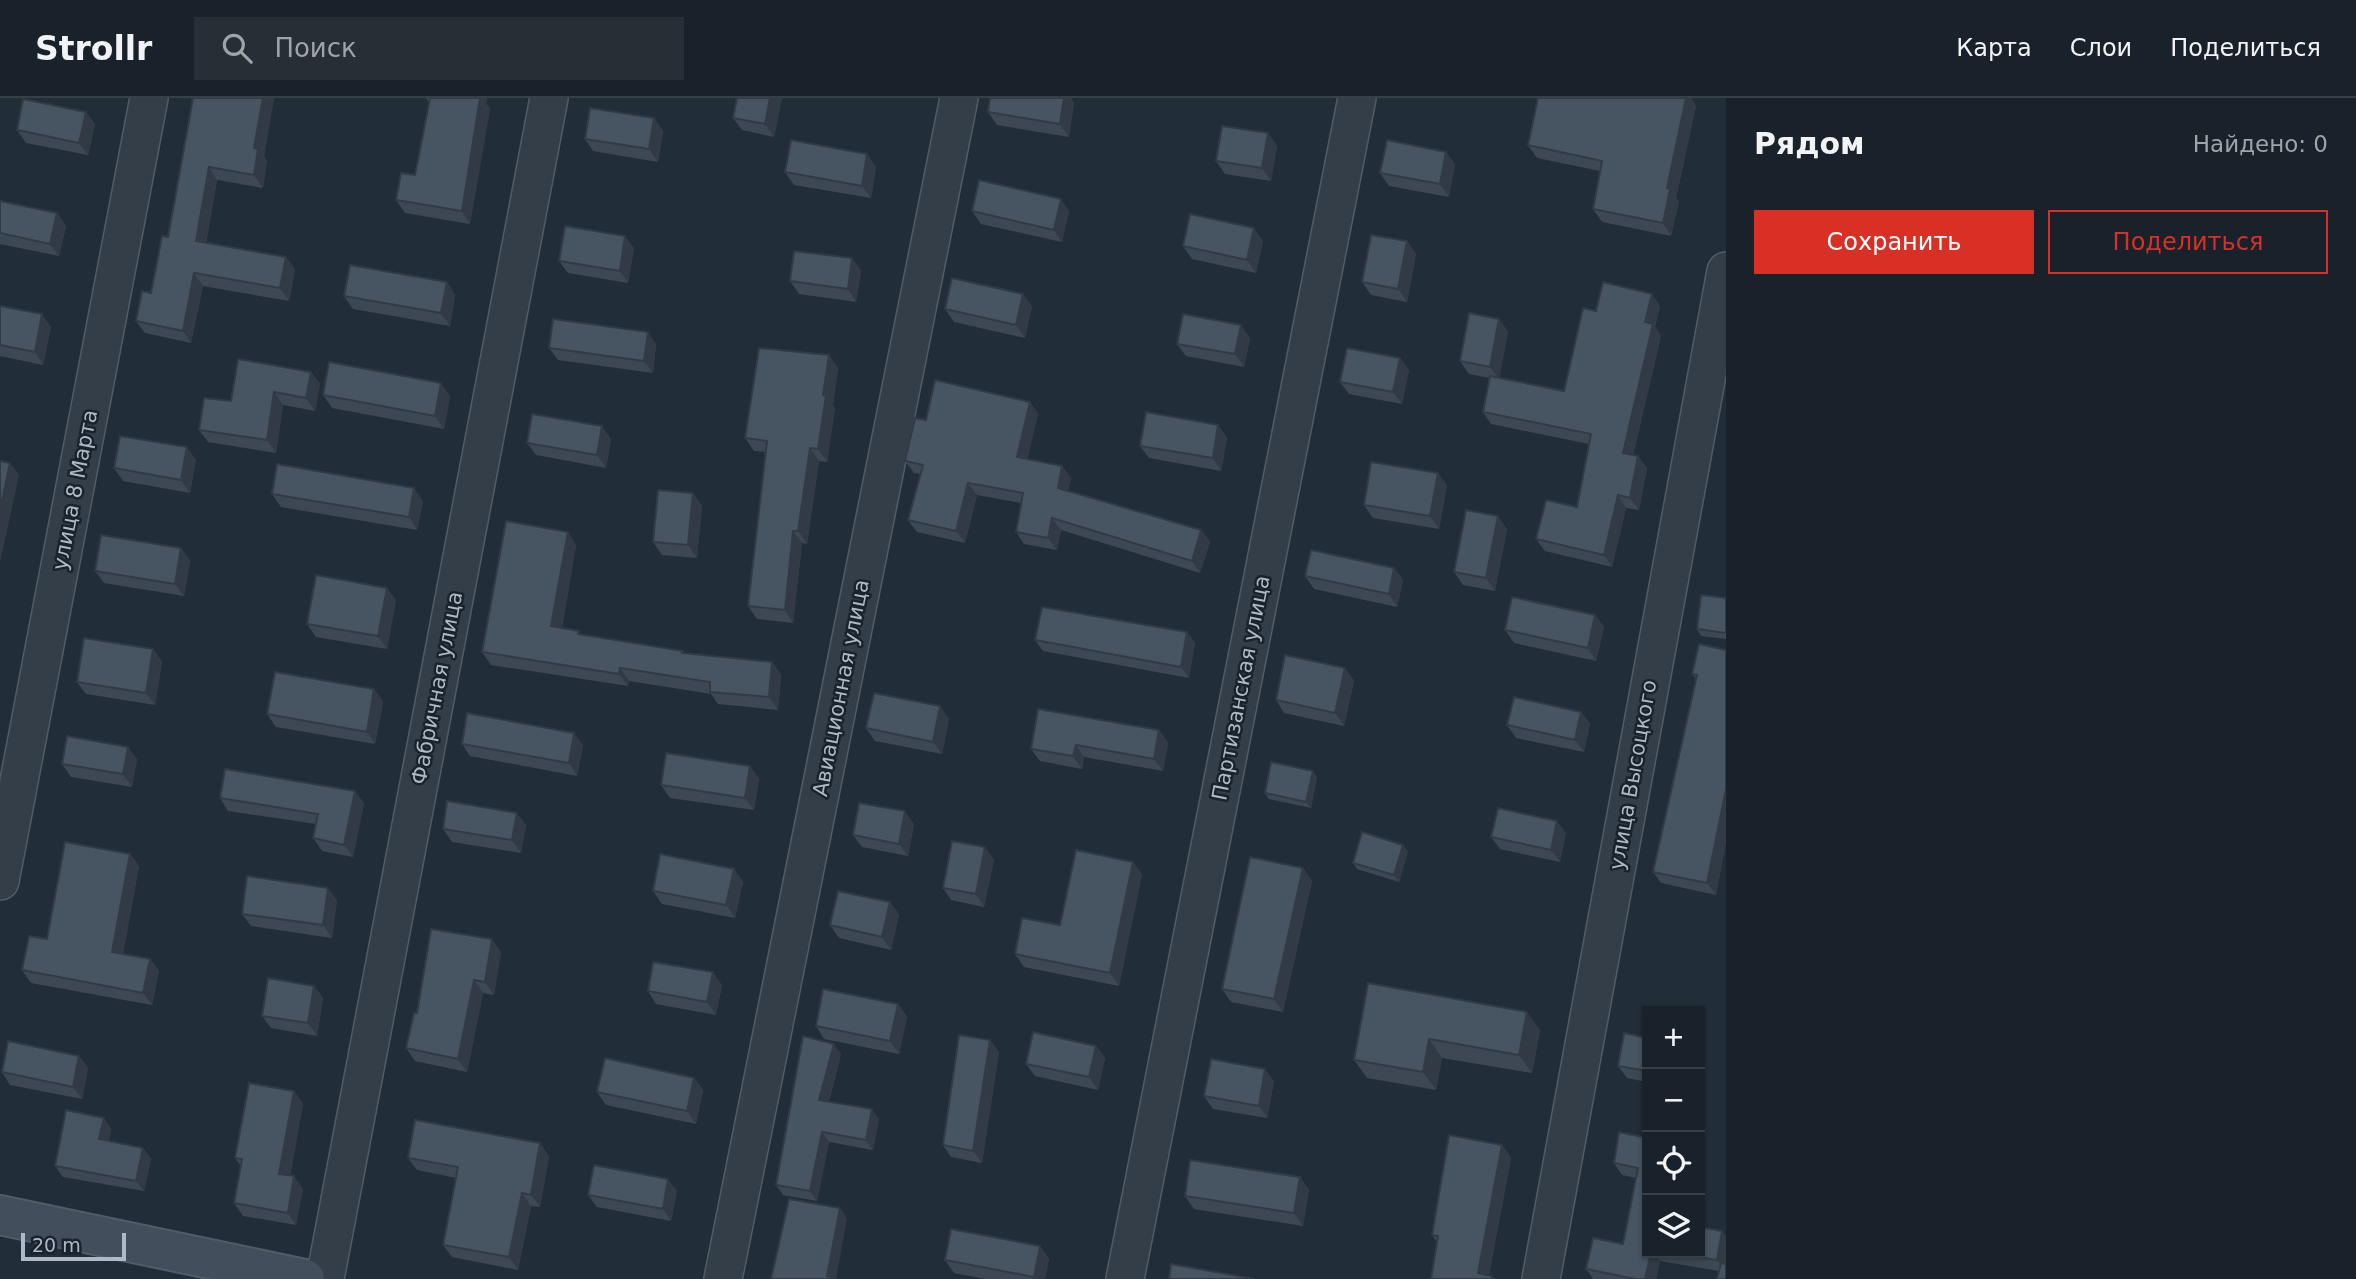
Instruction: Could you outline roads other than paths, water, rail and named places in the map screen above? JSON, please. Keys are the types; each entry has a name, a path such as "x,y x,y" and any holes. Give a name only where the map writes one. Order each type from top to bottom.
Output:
{"main road":[{"path":"0,1215 305,1279"}],"street":[{"name":"улица 8 Марта","path":"0,881 149,98"},
{"name":"Фабричная улица","path":"325,1279 549,98"},
{"name":"Авиационная улица","path":"723,1279 959,98"},
{"name":"Партизанская улица","path":"1125,1279 1357,98"},
{"name":"улица Высоцкого","path":"1541,1279 1726,271"}]}
